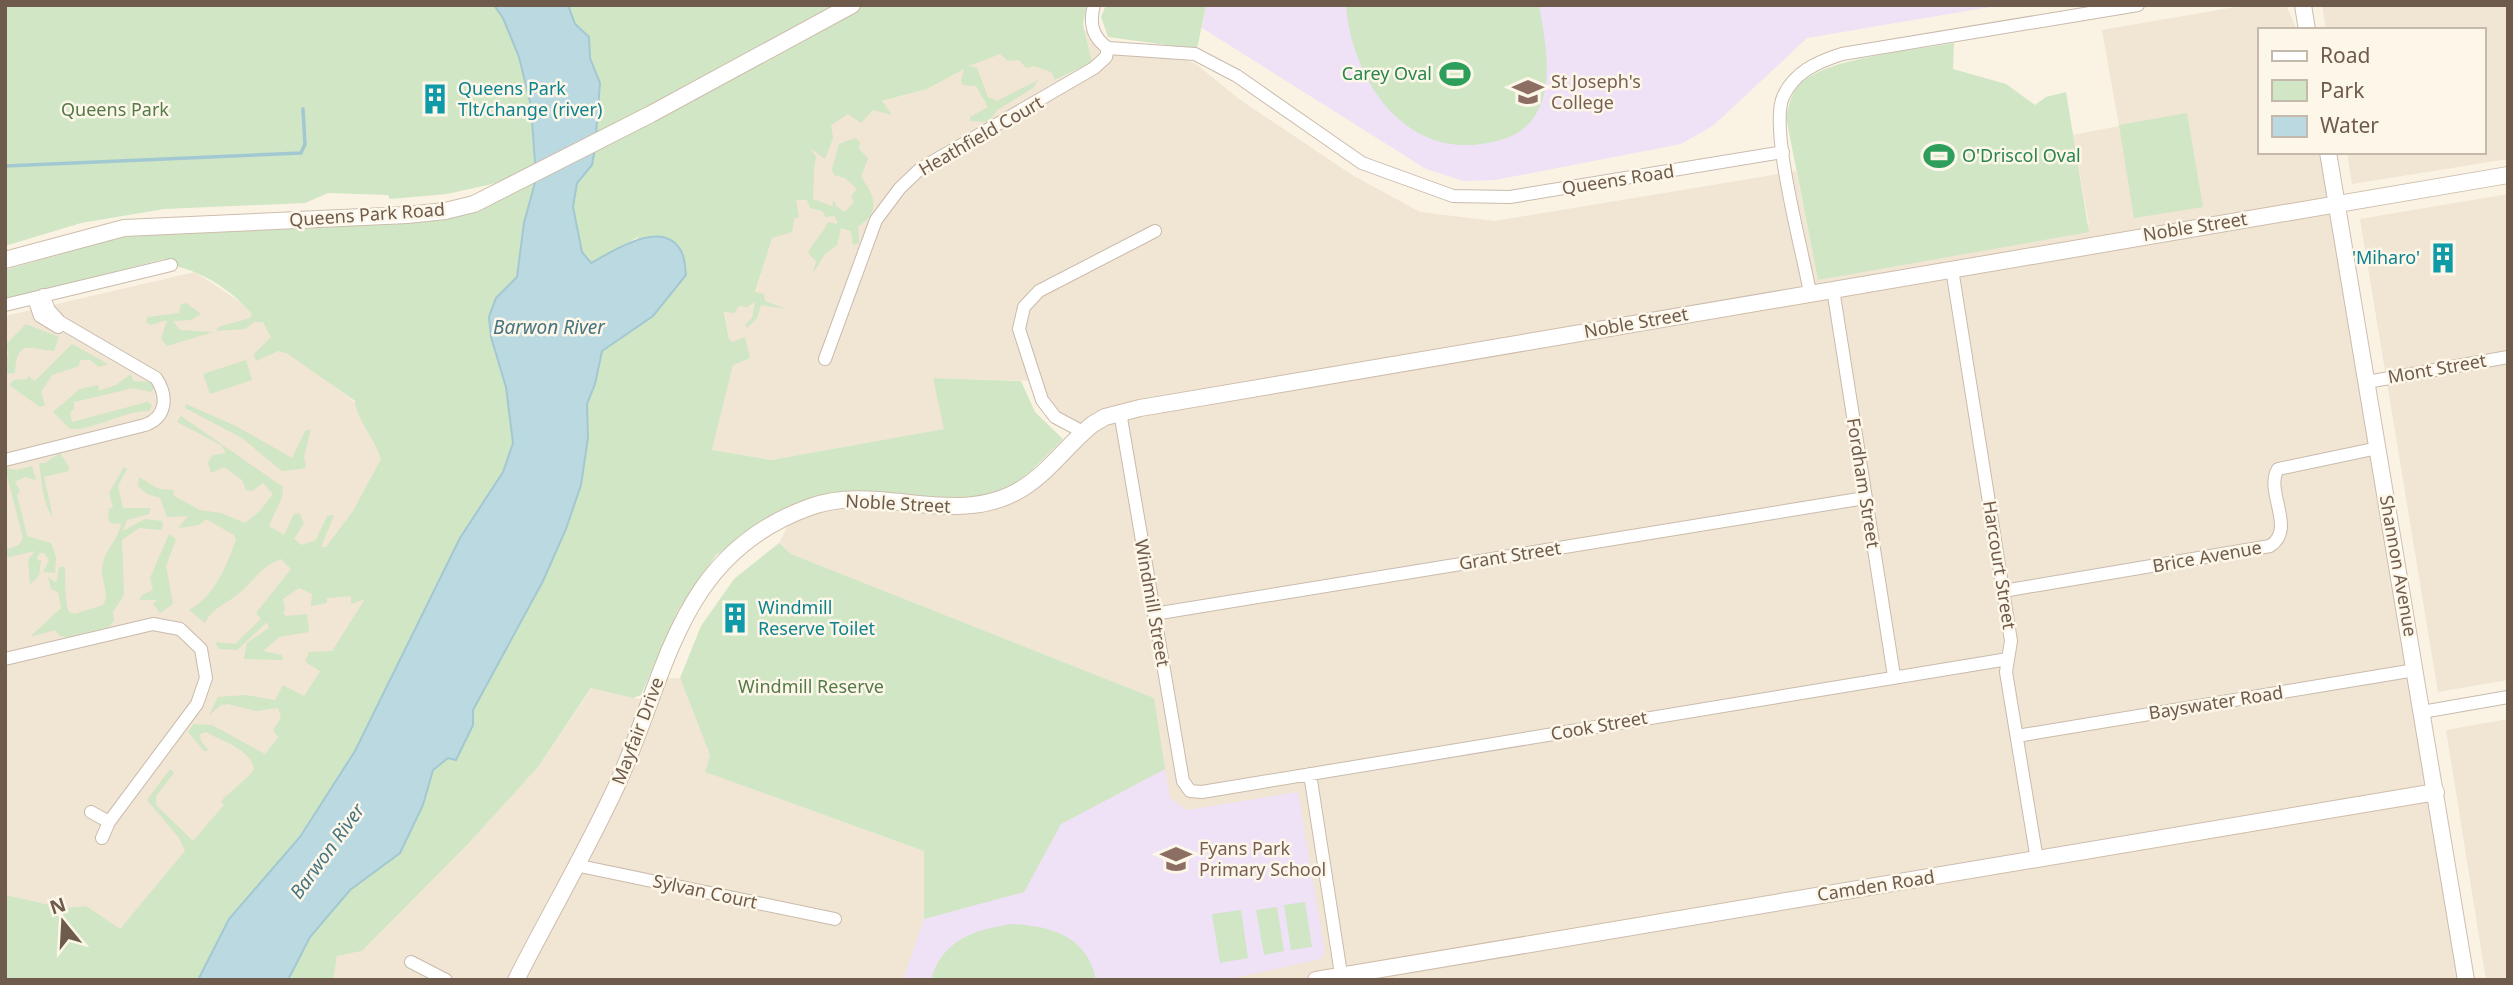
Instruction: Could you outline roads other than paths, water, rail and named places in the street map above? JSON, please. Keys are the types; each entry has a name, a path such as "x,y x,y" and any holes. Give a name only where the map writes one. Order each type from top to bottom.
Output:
{"street":[{"name":"Queens Park Road","path":"5,260 124,228 407,215 455,209 506,189 852,5"},
{"path":"1094,5 1092,29 1098,41 1108,48"},
{"path":"1810,293 1783,152 1779,115 1783,97 1798,75 1827,59 1860,50 2138,5"},
{"path":"2303,5 2307,28"},
{"name":"Queens Road","path":"1108,48 1195,54 1237,76 1362,163 1454,196 1510,197 1783,152"},
{"name":"Heathfield Court","path":"825,359 876,220 900,188 920,169 1094,68 1106,57 1108,48"},
{"name":"Shannon Avenue","path":"2328,154 2466,980"},
{"name":"Noble Street","path":"793,515 811,507 844,499 971,506 1024,488 1083,432 1105,417 1119,412 2508,175"},
{"path":"1083,432 1055,417 1042,400 1019,329 1024,307 1039,291 1155,231"},
{"path":"5,305 171,265"},
{"name":"Harcourt Street","path":"1952,269 2011,641 2006,672 2037,860"},
{"name":"Fordham Street","path":"1833,289 1894,676"},
{"path":"5,460 145,425 159,416 163,409 163,393 156,378 85,337 51,324 38,296"},
{"name":"Mont Street","path":"2367,382 2508,357"},
{"name":"Windmill Street","path":"1119,412 1183,781 1190,790"},
{"name":"Brice Avenue","path":"2003,590 2270,546 2277,540 2281,528 2274,480 2278,469 2378,448"},
{"name":"Grant Street","path":"1154,614 1866,498"},
{"name":"Mayfair Drive","path":"516,980 618,783 687,609 729,555 769,526 793,515"},
{"path":"5,659 153,624 180,629 199,647 206,674 198,701 109,822 102,838"},
{"name":"Cook Street","path":"1190,790 1202,792 2008,659"},
{"name":"Bayswater Road","path":"2017,736 2415,670"},
{"path":"2422,712 2508,697"},
{"path":"1310,774 1341,974"},
{"name":"Camden Road","path":"1316,980 2436,792"},
{"path":"91,812 109,822"},
{"name":"Sylvan Court","path":"575,865 835,919"},
{"path":"411,962 446,980"}],"water":[{"name":"Barwon River","path":"494,5 568,5 575,24 589,37 590,58 600,83 592,165 577,183 573,207 582,252 591,263 638,240 664,237 674,242 682,253 686,275 653,316 602,351 595,384 587,404 588,438 581,485 566,529 543,581 473,710 473,725 456,760 448,758 433,770 423,805 400,853 350,890 310,937 288,980 198,980 229,919 300,837 355,751 460,538 503,472 513,443 506,387 491,337 489,317 496,298 517,277 524,223 536,179 531,106 519,57 503,18"}],"waterway":[{"path":"5,166 301,153 305,144 303,109"}],"place":[{"name":"Carey Oval","path":"1455,74"},
{"name":"St Joseph's College","path":"1528,92"},
{"name":"Queens Park Tlt/change (river)","path":"435,99"},
{"name":"O'Driscol Oval","path":"1939,156"},
{"name":"'Miharo'","path":"2443,258"},
{"name":"Windmill Reserve Toilet","path":"735,618"},
{"name":"Fyans Park Primary School","path":"1176,859"}],"park label":[{"name":"Queens Park","path":"115,110"},
{"name":"Windmill Reserve","path":"811,687"}]}
